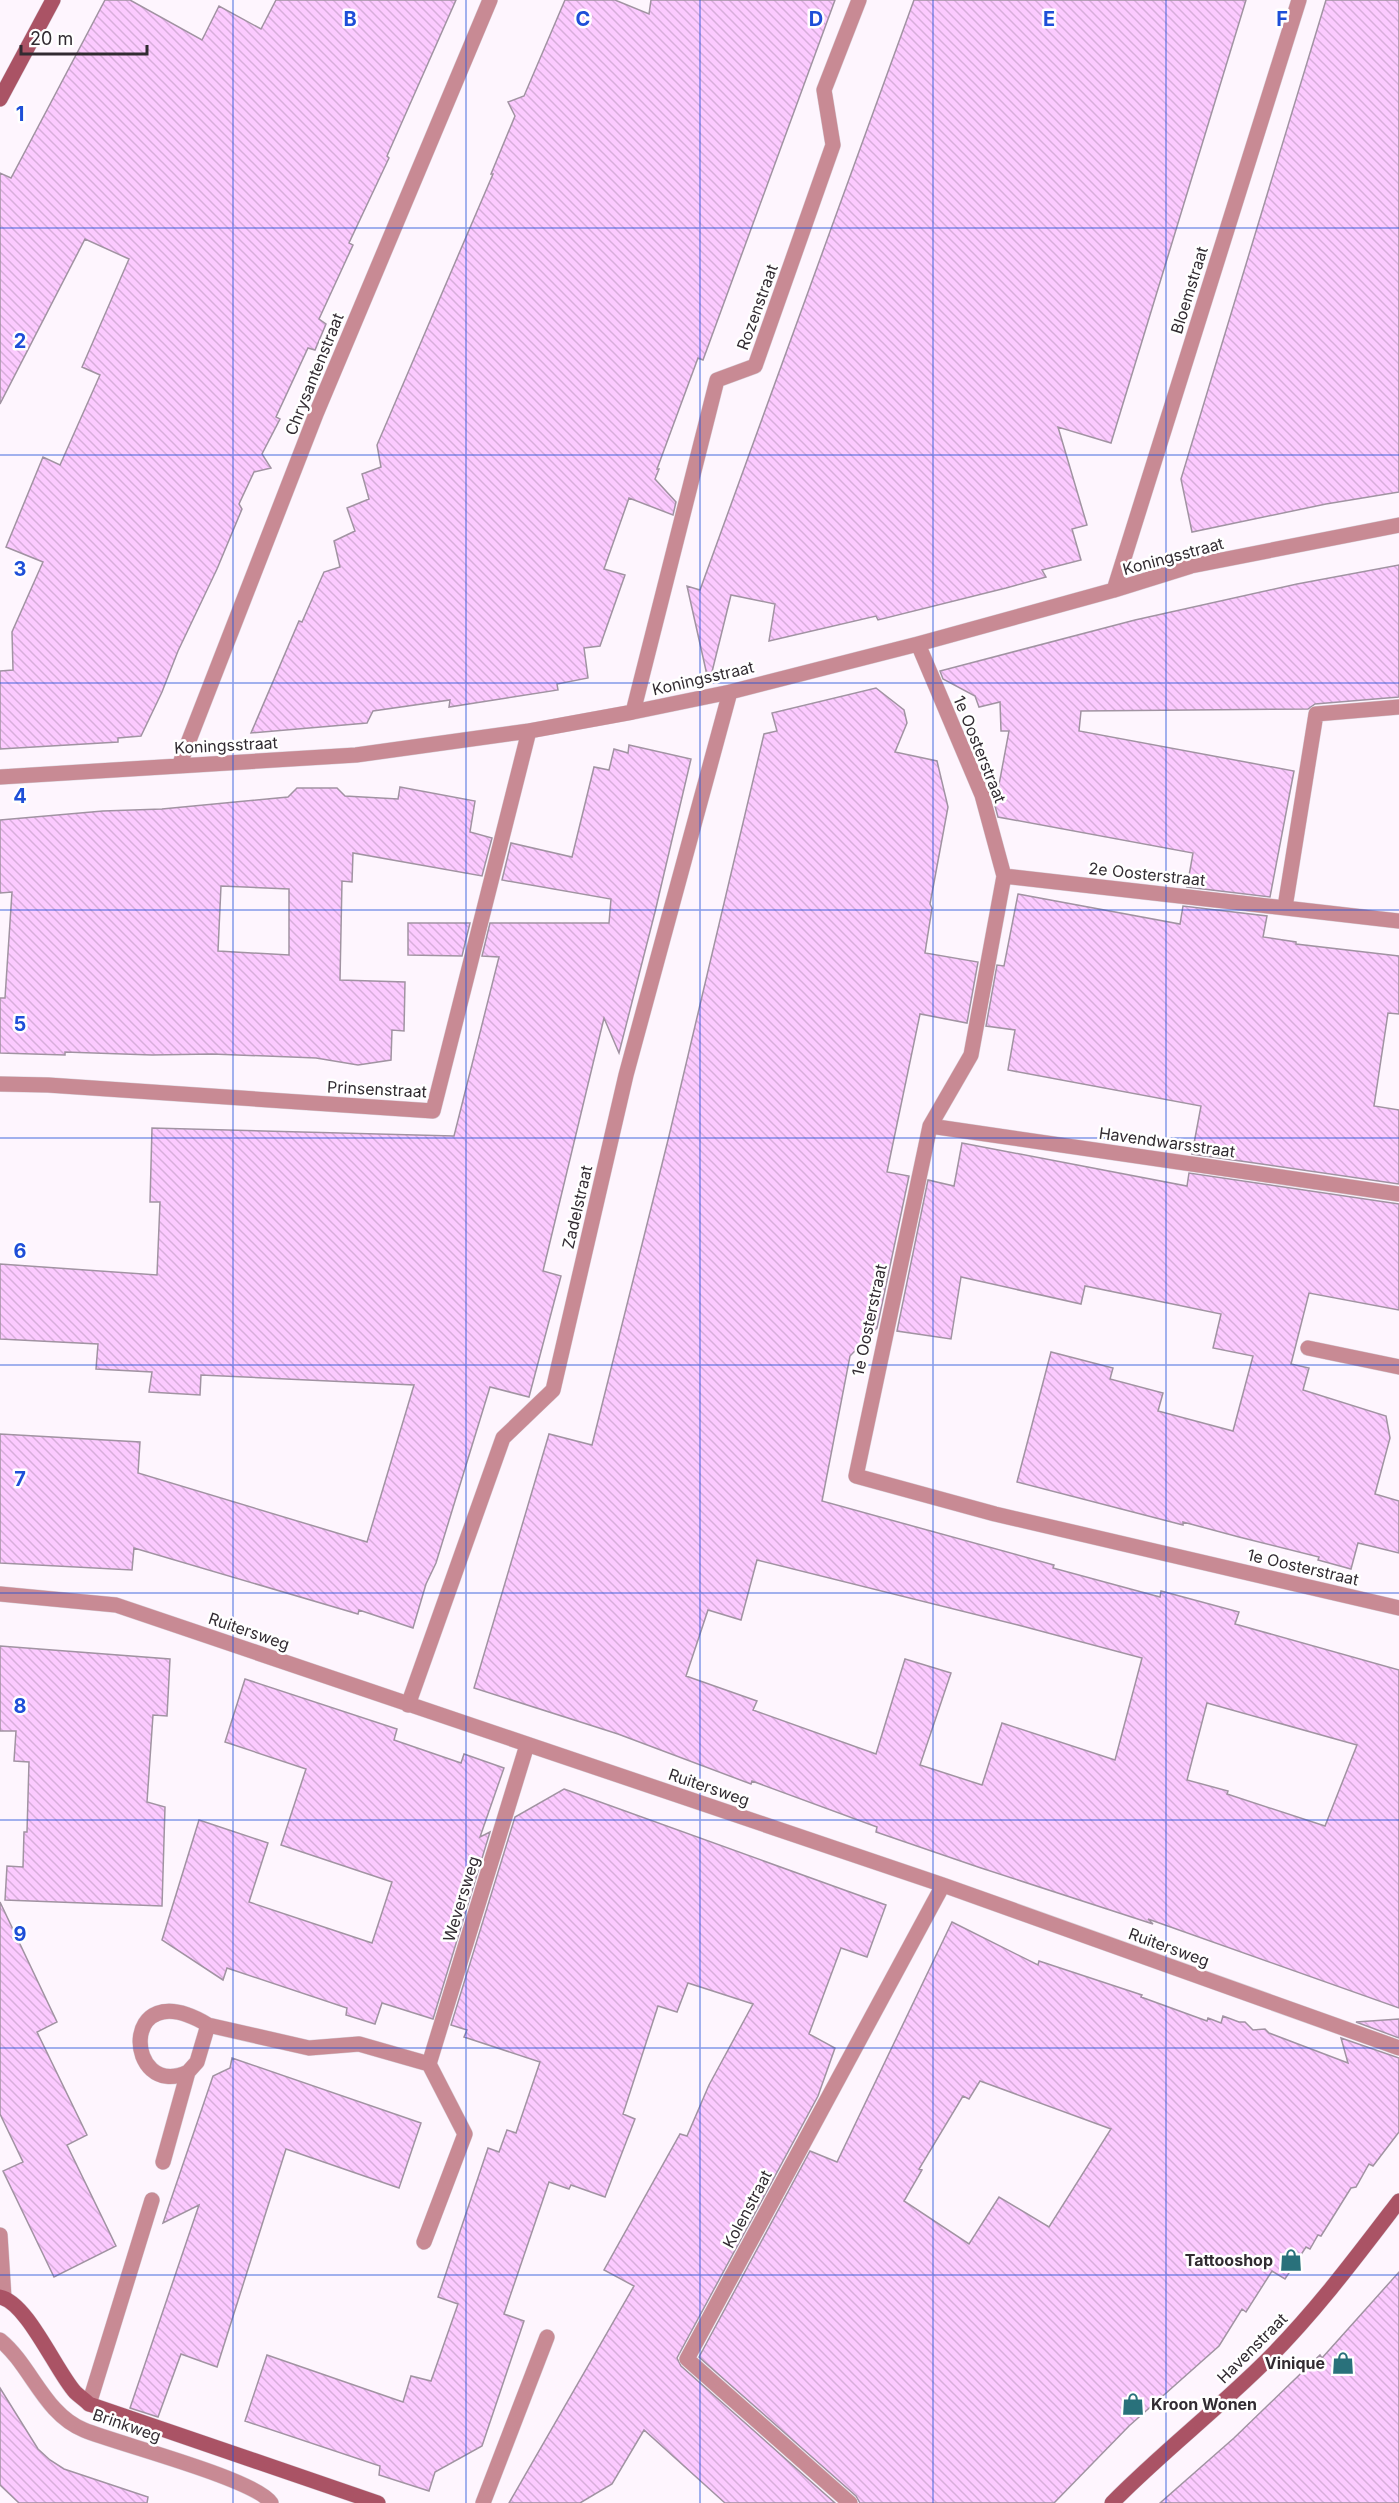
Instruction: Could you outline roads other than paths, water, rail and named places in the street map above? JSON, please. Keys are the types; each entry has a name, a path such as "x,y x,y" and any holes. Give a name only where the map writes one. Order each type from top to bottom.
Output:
{"street":[{"path":"0,99 53,0"},
{"name":"Chrysantenstraat","path":"178,766 316,414 490,0"},
{"name":"Rozenstraat","path":"633,712 717,380 755,366 833,145 824,90 859,0"},
{"name":"Bloemstraat","path":"1114,590 1299,0"},
{"name":"Koningsstraat","path":"0,777 356,756 633,712 730,692 918,644 1114,590 1191,566 1399,525"},
{"name":"1e Oosterstraat","path":"918,644 982,795 1004,876 971,1055 930,1126 856,1476 995,1514 1399,1608"},
{"name":"Zadelstraat","path":"408,1705 503,1438 552,1390 626,1075 730,692"},
{"path":"1285,907 1316,714 1399,707"},
{"name":"Prinsenstraat","path":"0,1084 48,1085 433,1111 528,730"},
{"name":"2e Oosterstraat","path":"1004,876 1399,921"},
{"name":"Havendwarsstraat","path":"930,1126 1399,1194"},
{"path":"1308,1348 1399,1367"},
{"name":"Ruitersweg","path":"0,1594 116,1605 943,1885 1399,2048"},
{"name":"Weversweg","path":"429,2064 527,1744"},
{"name":"Kolenstraat","path":"850,2503 687,2359 943,1885"},
{"path":"188,2072 176,2078 163,2076 150,2066 141,2052 140,2036 143,2025 156,2015 181,2011 208,2025 309,2048 359,2044 429,2064 465,2134 424,2242"},
{"path":"163,2162 188,2072 196,2062 208,2025"},
{"name":"Brinkweg","path":"90,2404 152,2200"},
{"name":"Havenstraat","path":"1112,2503 1136,2478 1266,2361 1315,2310 1399,2201"},
{"name":"Brinkweg","path":"0,2235 2,2297 22,2312 74,2391 90,2404 378,2503"},
{"path":"483,2503 547,2337"},
{"name":"Brinkweg","path":"0,2340 11,2349 54,2408 81,2429 247,2485 271,2503"}],"place":[{"name":"Tattooshop","path":"1291,2260"},
{"name":"Vinique","path":"1343,2363"},
{"name":"Kroon Wonen","path":"1133,2404"}]}
